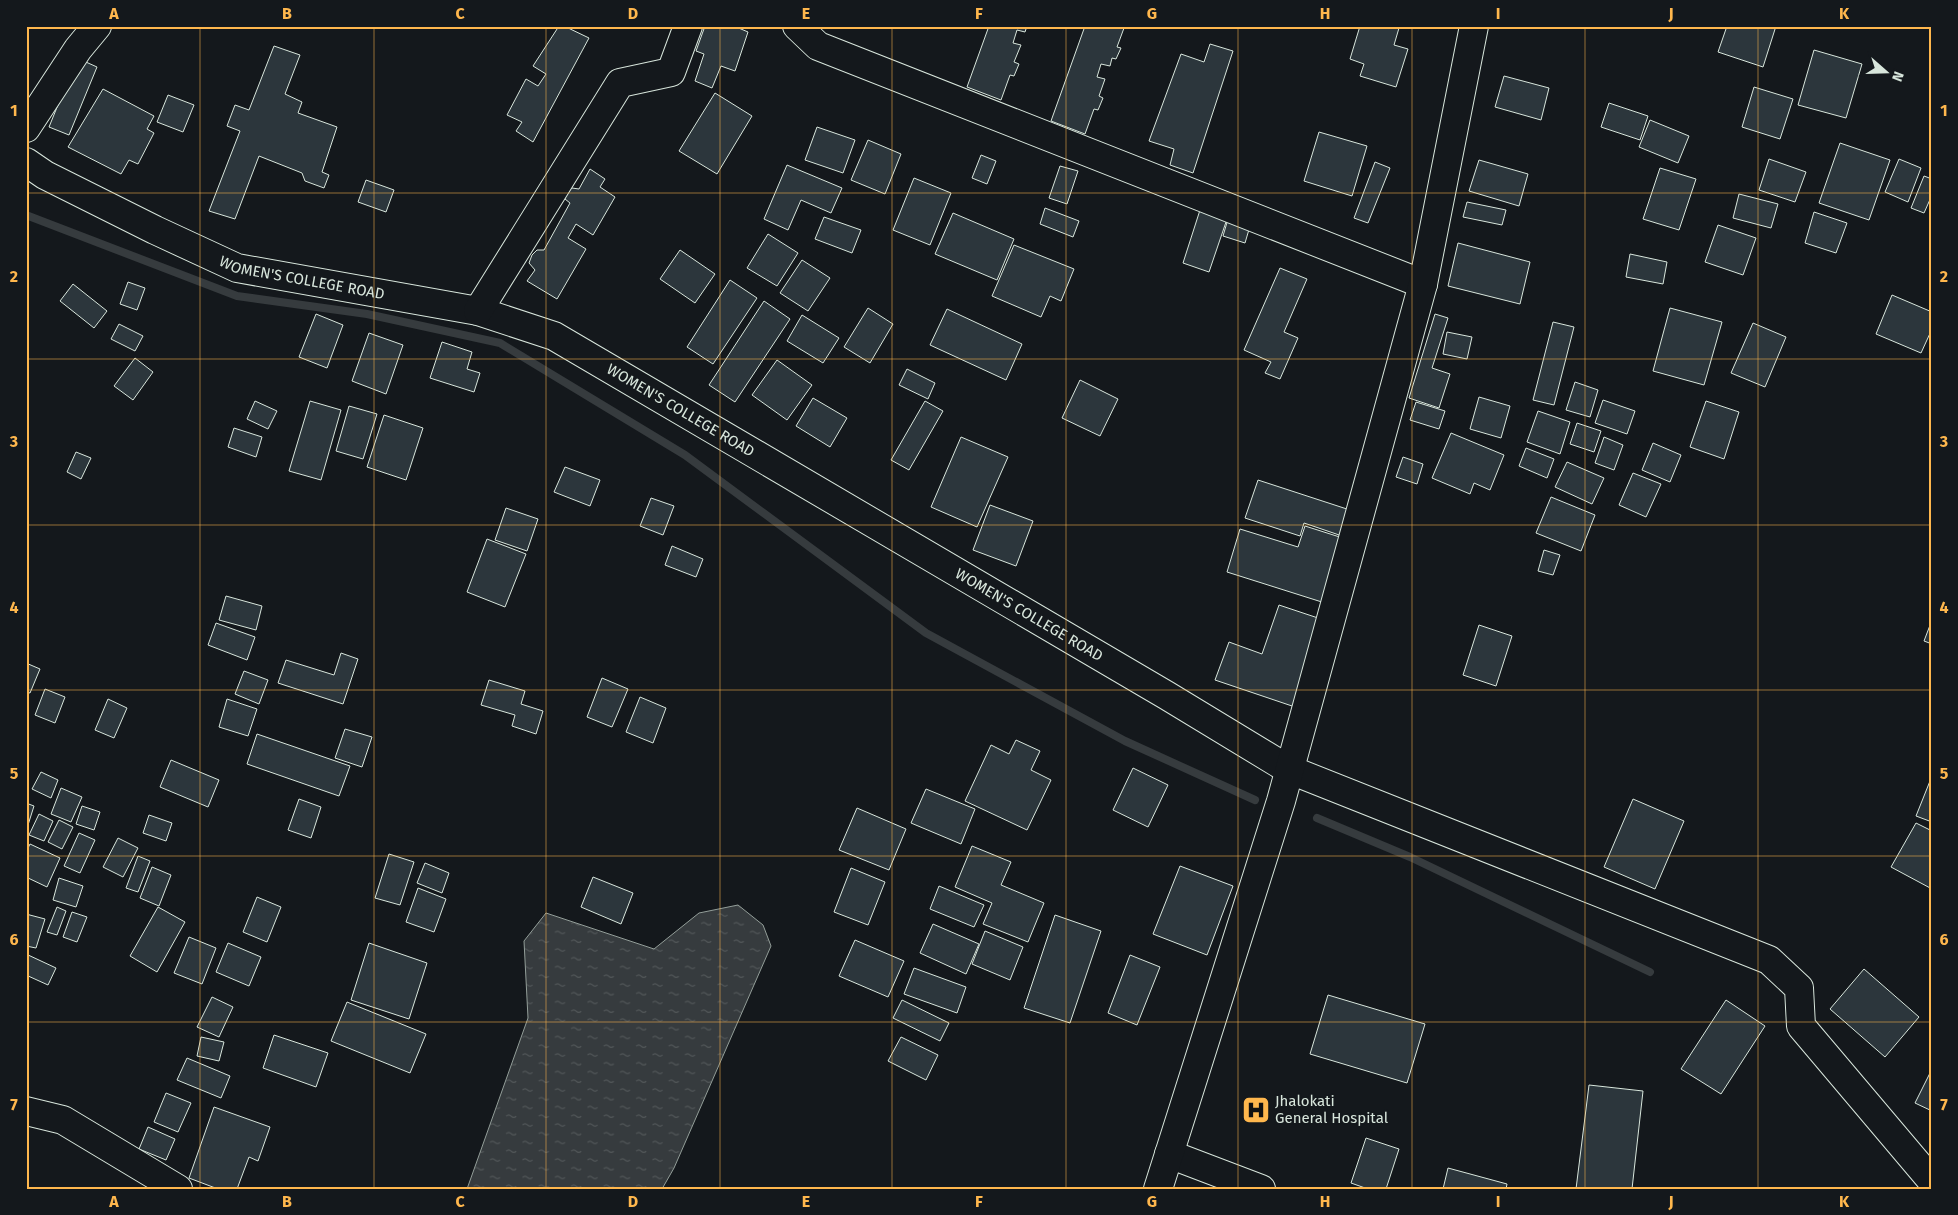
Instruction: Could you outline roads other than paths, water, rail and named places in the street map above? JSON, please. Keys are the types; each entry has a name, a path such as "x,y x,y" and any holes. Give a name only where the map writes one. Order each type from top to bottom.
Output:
{"street":[{"path":"26,128 78,49 97,26"},
{"path":"478,311 620,84 671,72 688,26"},
{"path":"798,26 818,46 1423,284"},
{"path":"1158,1189 1281,801 1288,769 1423,284 1474,26"},
{"name":"WOMEN'S COLLEGE ROAD","path":"26,162 45,175 155,230 237,268 478,311 554,336 1158,690 1288,769 1769,960 1799,988 1801,1026 1932,1182"},
{"path":"26,1111 63,1120 178,1189"},
{"path":"1169,1154 1260,1189"}],"water":[{"path":"738,905 763,925 771,946 674,1168 662,1189 467,1189 528,1018 524,941 546,913 654,949 699,913"}],"waterway":[{"path":"26,215 237,296 367,314 500,343 685,455 926,633 1125,741 1255,800"},
{"path":"1317,818 1410,857 1650,972"}],"place":[{"name":"Jhalokati General Hospital","path":"1256,1110"}]}
